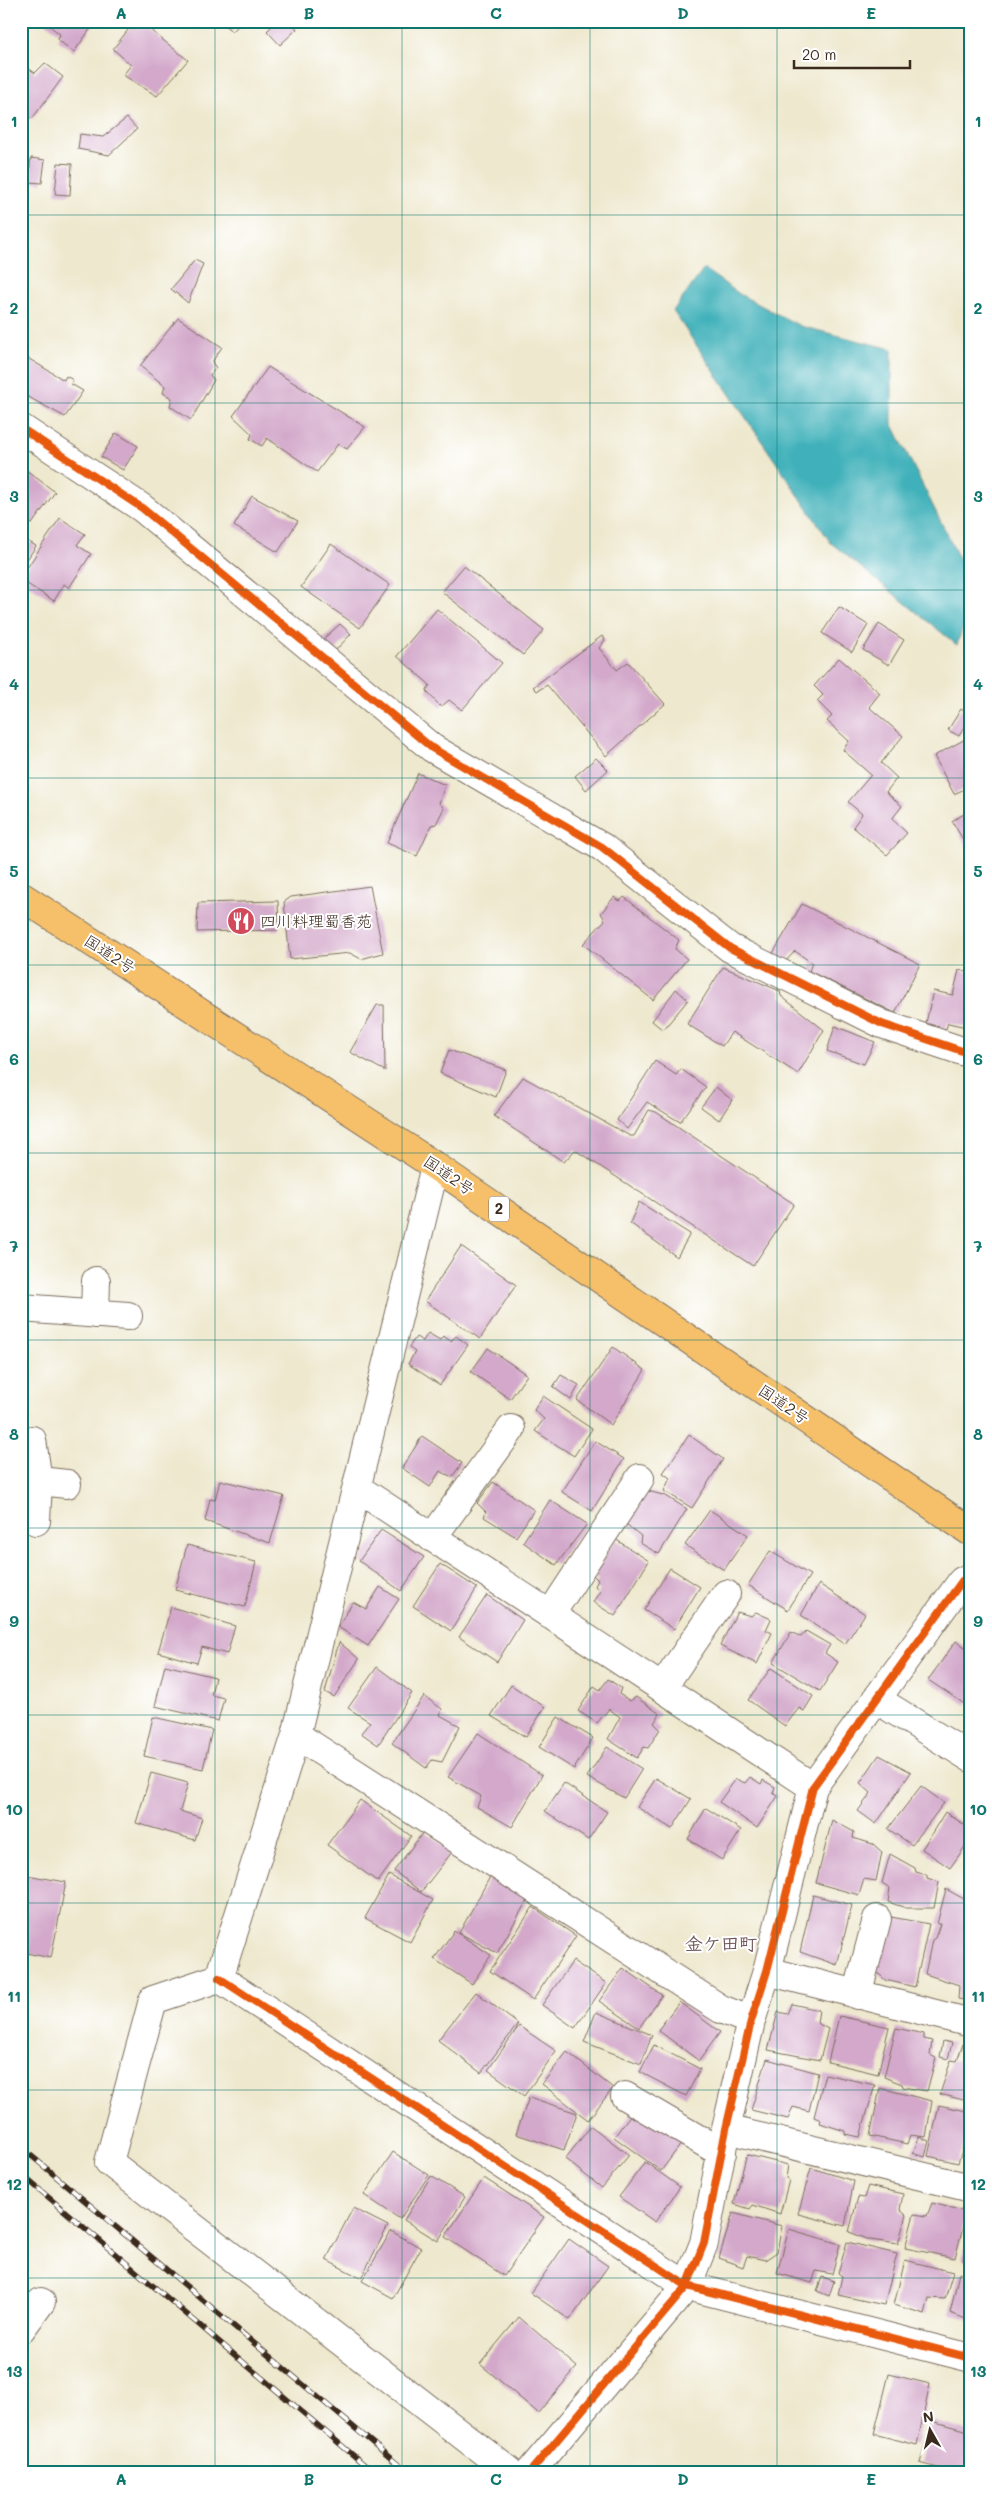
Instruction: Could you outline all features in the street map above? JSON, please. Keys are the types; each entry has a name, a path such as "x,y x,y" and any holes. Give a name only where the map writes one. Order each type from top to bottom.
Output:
{"highway":[{"name":"国道2号","path":"21,896 436,1166 971,1532"}],"street":[{"path":"21,428 142,508 432,748 602,846 730,948 882,1024 971,1054"},
{"path":"219,1978 296,1735 436,1166"},
{"path":"95,1314 96,1281"},
{"path":"21,1308 128,1316"},
{"path":"432,1538 510,1429"},
{"path":"32,1440 29,1480 36,1521"},
{"path":"550,1615 640,1478"},
{"path":"29,1480 66,1484"},
{"path":"357,1488 813,1787"},
{"path":"530,2472 687,2286 704,2243 724,2141 751,2021 767,1970 813,1787 962,1581 971,1577"},
{"path":"662,1688 726,1594"},
{"path":"876,1699 971,1758"},
{"path":"296,1735 712,2004 751,2021"},
{"path":"857,1995 877,1919"},
{"path":"767,1970 857,1995 971,2023"},
{"path":"219,1978 687,2286 971,2358"},
{"path":"219,1978 153,2000 109,2162 510,2472"},
{"path":"625,2096 724,2141 971,2188"},
{"path":"21,2329 41,2302"}],"water":[{"path":"704,269 741,295 800,326 892,349 892,423 971,583 971,603 957,645 831,543 673,311"}],"building":[{"path":"43,21 96,21 74,52 58,40 60,34"},
{"path":"135,21 139,21 188,60 157,96 123,75 131,65 113,49"},
{"path":"221,21 243,21 232,32"},
{"path":"277,21 290,21 297,29 280,45 267,31"},
{"path":"21,63 35,73 45,63 63,77 32,119 21,111"},
{"path":"127,118 137,129 109,155 78,149 80,134 103,137"},
{"path":"31,158 45,160 42,183 28,182"},
{"path":"58,163 72,164 70,195 55,194"},
{"path":"195,260 203,264 188,303 171,289"},
{"path":"178,318 222,347 212,362 216,368 210,375 214,380 191,420 170,406 172,398 163,393 165,386 140,366"},
{"path":"21,354 64,380 66,376 73,380 71,384 83,391 65,417 21,393"},
{"path":"268,367 365,427 347,449 338,444 317,472 267,438 262,446 250,439 252,434 233,416"},
{"path":"116,433 138,446 123,470 101,457"},
{"path":"21,466 55,492 32,524 21,519"},
{"path":"252,496 298,521 278,552 234,526"},
{"path":"60,518 85,534 77,545 91,554 69,588 64,584 54,601 21,580 21,577"},
{"path":"21,537 36,546 21,569"},
{"path":"331,544 390,585 360,628 301,587"},
{"path":"464,566 544,630 523,655 442,592"},
{"path":"839,607 868,625 852,652 822,633"},
{"path":"437,609 502,663 462,710 449,700 441,707 426,691 430,685 397,656"},
{"path":"340,624 351,634 333,653 322,640"},
{"path":"879,624 904,640 889,665 863,650"},
{"path":"602,636 605,640 599,648 617,670 628,662 665,704 606,756 547,685 537,691 533,687"},
{"path":"839,658 880,693 869,707 903,736 881,763 897,778 886,792 902,806 892,819 907,833 887,855 853,827 862,814 848,802 871,775 843,750 849,741 827,721 832,716 817,701 823,695 814,686"},
{"path":"961,709 971,716 959,736 948,730"},
{"path":"971,736 971,786 954,794 934,756"},
{"path":"596,758 608,770 586,790 575,776"},
{"path":"418,773 445,785 439,803 444,808 436,824 431,825 417,856 387,843"},
{"path":"971,810 971,849 968,848 952,821"},
{"path":"370,886 383,953 361,959 350,953 290,959 284,902 291,897"},
{"path":"614,897 620,901 624,897 679,940 675,949 687,959 653,1000 583,944 605,920 601,913"},
{"path":"278,901 279,930 197,932 198,903"},
{"path":"802,904 920,964 895,1013 809,971 812,963 795,951 785,962 772,955"},
{"path":"723,967 780,991 781,996 824,1030 798,1074 732,1032 722,1046 687,1024"},
{"path":"959,970 971,973 971,1028 948,1023 946,1029 926,1023 933,991 953,995"},
{"path":"676,989 688,1000 663,1030 652,1021"},
{"path":"377,1005 384,1005 385,1071 350,1052"},
{"path":"835,1026 875,1042 864,1064 827,1051"},
{"path":"449,1050 506,1070 496,1097 440,1073"},
{"path":"655,1061 676,1075 681,1069 706,1087 680,1122 647,1102 627,1129 617,1120"},
{"path":"523,1077 630,1136 634,1136 649,1110 656,1112 794,1204 753,1266 575,1150 564,1162 494,1116"},
{"path":"716,1087 732,1100 719,1120 701,1107"},
{"path":"639,1202 690,1234 677,1257 630,1223"},
{"path":"461,1246 516,1285 480,1339 425,1301"},
{"path":"428,1333 440,1340 443,1336 451,1341 456,1336 468,1345 440,1385 408,1364 415,1352 409,1347 416,1337 423,1341"},
{"path":"613,1347 645,1370 611,1425 577,1400"},
{"path":"488,1348 527,1375 510,1399 471,1372"},
{"path":"561,1375 579,1385 571,1400 553,1387"},
{"path":"543,1396 592,1429 574,1456 535,1431 544,1419 534,1410"},
{"path":"689,1435 723,1459 692,1508 664,1491 670,1478 663,1473"},
{"path":"422,1436 462,1463 452,1477 440,1471 430,1487 402,1468"},
{"path":"595,1441 624,1459 592,1511 562,1492"},
{"path":"220,1480 284,1496 270,1543 205,1521 210,1499 215,1500"},
{"path":"493,1482 534,1510 516,1537 484,1517 486,1512 477,1503"},
{"path":"648,1491 666,1496 687,1509 659,1554 640,1543 641,1536 626,1524"},
{"path":"550,1500 587,1524 556,1565 523,1542"},
{"path":"710,1510 748,1535 724,1570 685,1545"},
{"path":"381,1530 424,1557 401,1591 359,1561"},
{"path":"615,1539 649,1561 615,1616 593,1602 600,1591 595,1586 598,1580 593,1575"},
{"path":"187,1545 256,1562 245,1607 175,1590"},
{"path":"770,1551 810,1575 788,1610 748,1585"},
{"path":"440,1564 477,1588 451,1631 413,1606"},
{"path":"670,1568 700,1587 674,1629 644,1610"},
{"path":"819,1584 865,1614 845,1644 801,1615"},
{"path":"380,1587 399,1599 368,1646 338,1627 353,1602 366,1609"},
{"path":"487,1595 523,1620 497,1662 459,1637"},
{"path":"171,1607 235,1626 227,1654 202,1647 197,1663 158,1652"},
{"path":"737,1612 751,1616 756,1612 771,1619 766,1630 772,1633 757,1664 720,1646"},
{"path":"806,1631 830,1645 825,1653 838,1662 820,1691 773,1663 791,1632 801,1637"},
{"path":"956,1641 971,1651 971,1697 966,1705 928,1680"},
{"path":"339,1642 359,1659 334,1697 325,1692"},
{"path":"165,1665 215,1677 211,1695 224,1698 218,1721 155,1706"},
{"path":"377,1667 412,1693 378,1745 361,1733 370,1722 348,1708"},
{"path":"771,1668 813,1696 804,1711 799,1708 785,1726 748,1700"},
{"path":"608,1679 621,1688 619,1694 630,1701 636,1697 660,1714 654,1723 660,1729 648,1748 644,1747 637,1758 608,1739 620,1717 609,1709 597,1723 578,1711 594,1686 600,1690"},
{"path":"511,1685 545,1707 526,1737 491,1716"},
{"path":"424,1696 442,1709 440,1715 460,1726 442,1762 432,1760 426,1768 392,1743"},
{"path":"153,1717 212,1730 203,1769 144,1756"},
{"path":"558,1717 593,1738 574,1769 539,1747"},
{"path":"478,1733 542,1775 512,1827 477,1807 481,1796 448,1777"},
{"path":"607,1747 642,1769 624,1798 587,1777"},
{"path":"879,1755 911,1772 876,1824 858,1811 871,1793 860,1783"},
{"path":"151,1773 188,1783 180,1811 202,1818 195,1840 136,1823"},
{"path":"750,1777 761,1784 763,1780 775,1787 773,1793 778,1796 757,1828 719,1802 736,1779 745,1783"},
{"path":"656,1778 691,1799 672,1829 637,1807"},
{"path":"564,1783 607,1812 588,1840 545,1811"},
{"path":"921,1786 944,1803 912,1845 888,1829"},
{"path":"360,1800 411,1836 378,1882 327,1845"},
{"path":"706,1808 741,1830 722,1860 688,1839"},
{"path":"945,1812 971,1829 971,1838 950,1868 922,1849"},
{"path":"832,1820 854,1832 853,1838 873,1844 882,1852 876,1881 864,1879 859,1895 816,1883"},
{"path":"424,1831 452,1852 421,1892 394,1871"},
{"path":"890,1854 915,1868 916,1872 927,1875 927,1878 939,1882 934,1908 906,1908 888,1902 890,1888 882,1883"},
{"path":"21,1874 66,1882 51,1958 21,1952"},
{"path":"389,1875 433,1900 410,1942 365,1918"},
{"path":"491,1875 529,1897 497,1953 459,1933"},
{"path":"946,1889 971,1903 971,2001 958,1999 959,1985 925,1974 932,1940 935,1938 940,1924 937,1924"},
{"path":"813,1895 852,1905 837,1965 800,1952"},
{"path":"533,1907 576,1936 533,2000 490,1971"},
{"path":"891,1917 929,1924 915,1987 885,1980 876,1971"},
{"path":"454,1931 491,1955 472,1984 434,1959"},
{"path":"573,1961 606,1983 575,2028 542,2005"},
{"path":"623,1968 662,1995 639,2028 599,2001"},
{"path":"476,1992 518,2024 481,2073 438,2040"},
{"path":"679,2002 720,2032 699,2061 658,2030"},
{"path":"792,2004 819,2010 817,2023 828,2029 820,2060 768,2050 778,2012 788,2014"},
{"path":"596,2012 652,2035 641,2064 584,2042"},
{"path":"839,2016 889,2027 878,2074 828,2062"},
{"path":"519,2026 556,2051 524,2096 488,2070"},
{"path":"896,2028 924,2034 924,2039 932,2041 930,2055 936,2058 927,2091 903,2087 902,2084 884,2077"},
{"path":"943,2041 952,2043 948,2059 940,2057"},
{"path":"963,2044 971,2046 971,2102 940,2094 951,2060 957,2061"},
{"path":"654,2045 700,2069 686,2096 640,2072"},
{"path":"567,2052 613,2088 588,2120 542,2084"},
{"path":"767,2059 818,2073 809,2111 793,2107 788,2119 751,2110"},
{"path":"825,2074 875,2085 860,2137 845,2134 845,2131 820,2123 821,2120 814,2117"},
{"path":"880,2088 932,2101 926,2137 910,2135 907,2144 870,2136"},
{"path":"529,2097 577,2113 564,2150 516,2134"},
{"path":"939,2105 971,2112 971,2142 965,2141 958,2163 928,2156"},
{"path":"637,2106 684,2140 661,2171 614,2137"},
{"path":"591,2126 629,2155 602,2188 565,2159"},
{"path":"919,2137 929,2141 925,2157 913,2153"},
{"path":"968,2145 971,2145 971,2167 964,2166"},
{"path":"393,2152 429,2175 400,2219 364,2195"},
{"path":"748,2155 788,2165 786,2178 789,2180 780,2214 753,2205 750,2209 734,2204"},
{"path":"645,2162 680,2187 655,2222 619,2197"},
{"path":"811,2168 854,2181 845,2226 798,2214"},
{"path":"431,2176 465,2197 438,2241 404,2220"},
{"path":"484,2178 544,2217 504,2276 445,2237"},
{"path":"868,2186 903,2194 900,2210 906,2215 898,2244 870,2240 849,2232 858,2197 864,2198"},
{"path":"932,2203 967,2212 955,2258 905,2248 914,2214 927,2216"},
{"path":"353,2208 388,2226 361,2278 326,2260"},
{"path":"733,2213 782,2226 777,2252 765,2260 747,2256 743,2267 719,2258"},
{"path":"971,2227 971,2262 963,2260"},
{"path":"789,2229 840,2244 832,2274 816,2271 812,2283 777,2273"},
{"path":"391,2231 421,2248 393,2298 362,2281"},
{"path":"569,2239 608,2266 570,2320 531,2293"},
{"path":"847,2242 897,2254 884,2305 838,2295 842,2276 838,2273"},
{"path":"905,2260 953,2272 945,2299 929,2298 925,2314 894,2305"},
{"path":"959,2273 971,2276 971,2321 950,2313"},
{"path":"822,2277 834,2281 829,2296 817,2291"},
{"path":"519,2317 577,2367 538,2413 480,2364"},
{"path":"889,2374 930,2384 917,2445 874,2434"},
{"path":"932,2421 971,2432 971,2472 953,2472 920,2463"}],"railway":[{"path":"21,2147 407,2472"},
{"path":"21,2174 373,2472"}],"cycle path":[{"path":"21,428 142,508 432,748 602,847 730,948 882,1024 971,1054"},
{"path":"530,2472 687,2286 704,2243 726,2129 751,2021 767,1971 813,1787 962,1581 971,1577"},
{"path":"219,1978 687,2286 971,2358"}],"place":[{"name":"四川料理蜀香苑","path":"241,921"}],"district":[{"name":"金ケ田町","path":"721,1944"}]}
